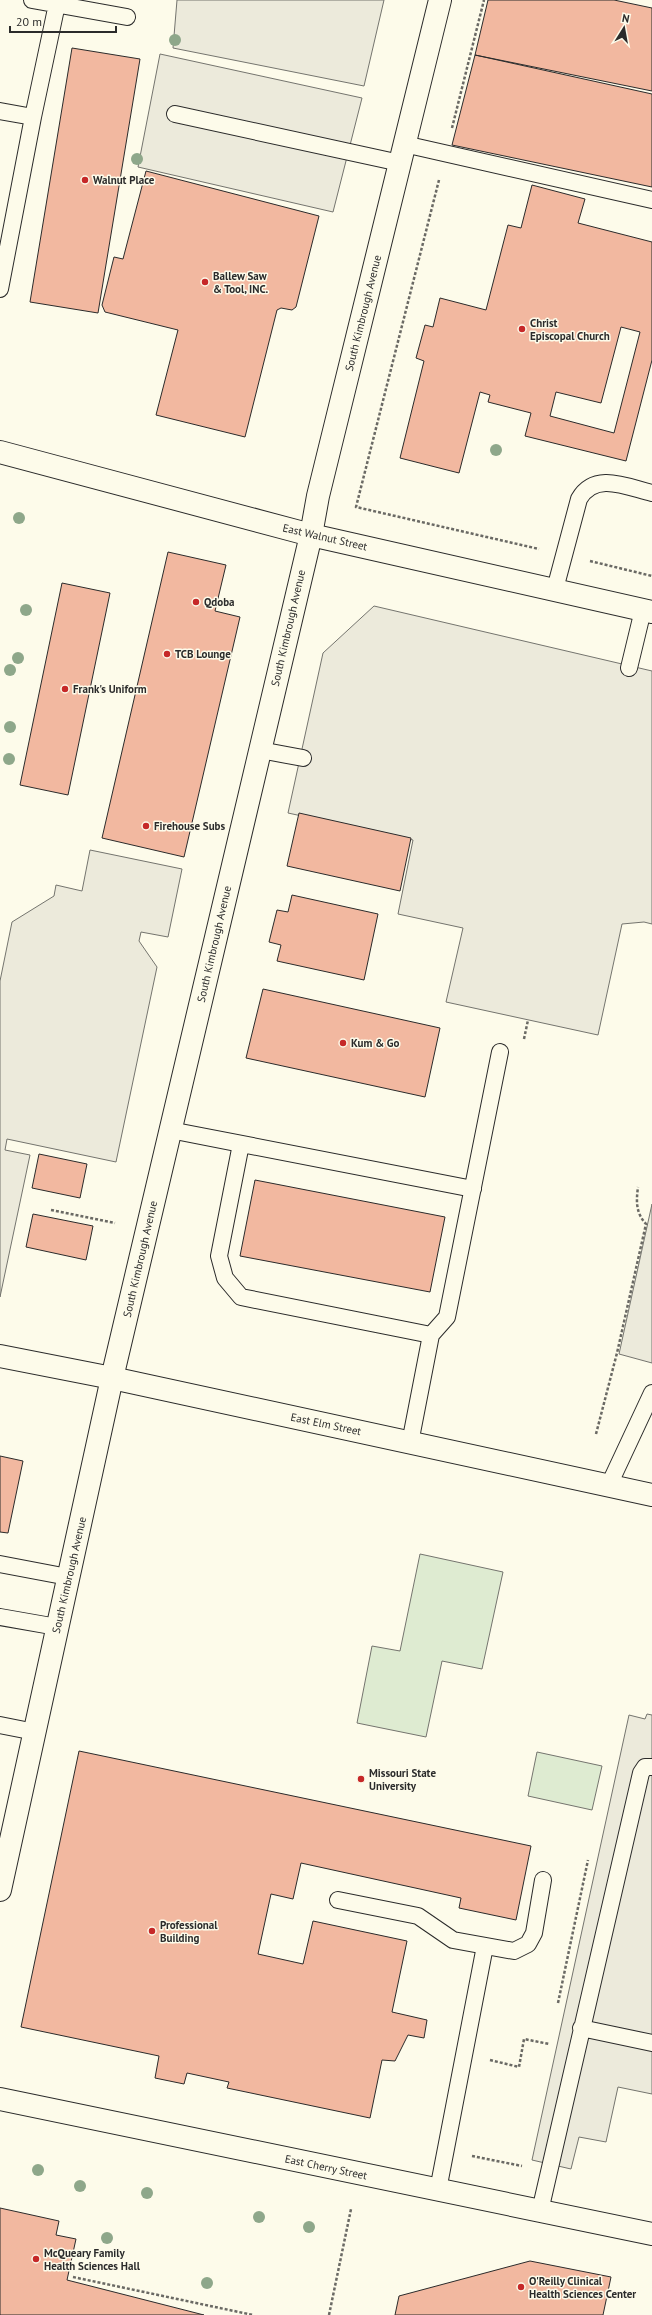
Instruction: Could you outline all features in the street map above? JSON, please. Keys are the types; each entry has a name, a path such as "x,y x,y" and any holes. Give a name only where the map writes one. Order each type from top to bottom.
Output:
{"street":[{"name":"South Kimbrough Avenue","path":"0,1890 112,1378 311,535 318,496 440,0"},
{"name":"East Walnut Street","path":"0,452 311,535 647,611"},
{"name":"East Elm Street","path":"0,1356 112,1378 652,1495"},
{"name":"East Cherry Street","path":"0,2099 652,2234"}],"lane":[{"path":"32,0 127,17"},
{"path":"0,289 33,117 57,4"},
{"path":"0,111 33,117"},
{"path":"175,114 402,153 446,152 652,200"},
{"path":"555,590 579,499 584,490 593,484 610,483 652,493"},
{"path":"629,668 647,611"},
{"path":"260,750 303,758"},
{"path":"410,1442 431,1335 447,1317 500,1052"},
{"path":"170,1130 473,1189"},
{"path":"241,1144 219,1256 225,1278 241,1297 431,1335"},
{"path":"609,1485 652,1393"},
{"path":"0,1564 68,1577"},
{"path":"0,1617 57,1627"},
{"path":"0,1724 35,1732"},
{"path":"540,2211 640,1773 644,1767 652,1767"},
{"path":"338,1900 418,1916 453,1940 514,1951 528,1944 534,1933 543,1880"},
{"path":"438,2190 485,1946"},
{"path":"581,2028 652,2042"}],"path":[{"path":"484,0 356,507 652,576"},
{"path":"596,1434 617,1354 646,1224 639,1216 637,1199 638,1187"},
{"path":"51,1210 115,1223"},
{"path":"490,2060 519,2066 524,2039 549,2044"},
{"path":"466,2154 524,2167"},
{"path":"329,2315 351,2209"},
{"path":"73,2277 253,2315"}],"green space":[{"path":"420,1554 503,1572 482,1669 442,1661 426,1737 357,1723 372,1646 400,1651"},
{"path":"537,1752 602,1766 592,1810 528,1796"}],"shaded area":[{"path":"177,0 384,0 364,86 173,48"},
{"path":"160,54 362,98 333,212 138,167"},
{"path":"374,606 652,671 652,924 644,922 622,924 598,1035 446,1002 463,928 398,914 413,840 288,813 323,653"},
{"path":"90,850 182,869 168,937 141,932 139,941 157,967 116,1162 7,1139 5,1150 30,1155 0,1297 0,981 12,922 54,896 56,885 82,891"},
{"path":"652,1204 652,1363 619,1354"},
{"path":"647,1714 652,1715 652,2094 618,2087 606,2142 579,2137 571,2169 532,2160 629,1715 645,1719"}],"building":[{"path":"488,0 614,0 652,8 652,91 475,55"},
{"name":"Walnut Place","path":"72,48 140,59 98,313 30,302"},
{"path":"475,55 652,94 652,187 452,145"},
{"name":"Ballew Saw & Tool, INC.","path":"146,171 319,216 296,307 292,310 281,308 277,310 245,437 156,415 178,330 105,312 102,305 114,257 123,259"},
{"name":"Christ Episcopal Church","path":"532,185 585,199 578,223 652,242 652,360 626,461 525,436 531,413 488,402 490,395 480,392 459,473 400,458 424,361 416,358 425,325 433,327 440,298 486,310 508,225 521,228","holes":["621,327 640,332 614,433 550,416 556,392 601,403"]},
{"path":"168,552 226,565 215,611 240,617 184,857 102,838"},
{"name":"Frank's Uniform","path":"62,583 110,593 68,795 20,785"},
{"path":"299,813 411,838 400,891 287,866"},
{"path":"292,895 378,914 364,980 277,961 281,945 269,942 277,910 288,912"},
{"name":"Kum & Go","path":"263,989 440,1028 425,1097 246,1058"},
{"path":"39,1154 87,1164 80,1198 32,1188"},
{"path":"255,1180 445,1217 430,1292 240,1256"},
{"path":"33,1214 93,1226 86,1260 26,1247"},
{"path":"0,1456 23,1461 8,1533 0,1532"},
{"name":"Professional Building","path":"79,1751 531,1846 516,1920 459,1908 461,1898 301,1863 293,1899 271,1894 258,1954 303,1964 313,1921 407,1941 392,2012 427,2020 424,2038 408,2035 395,2061 382,2060 370,2118 227,2088 229,2082 187,2073 184,2084 155,2078 159,2056 21,2027"},
{"name":"McQueary Family Health Sciences Hall","path":"0,2208 59,2221 56,2235 76,2239 67,2280 204,2315 0,2315"},
{"name":"O'Reilly Clinical Health Sciences Center","path":"530,2261 611,2277 603,2315 395,2315 399,2296"}],"place":[{"name":"Walnut Place","path":"85,180"},
{"name":"Ballew Saw & Tool, INC.","path":"205,282"},
{"name":"Christ Episcopal Church","path":"522,329"},
{"name":"Qdoba","path":"196,602"},
{"name":"TCB Lounge","path":"167,654"},
{"name":"Frank's Uniform","path":"65,689"},
{"name":"Firehouse Subs","path":"146,826"},
{"name":"Kum & Go","path":"343,1043"},
{"name":"Missouri State University","path":"361,1779"},
{"name":"Professional Building","path":"152,1931"},
{"name":"McQueary Family Health Sciences Hall","path":"36,2259"},
{"name":"O'Reilly Clinical Health Sciences Center","path":"521,2287"}]}
